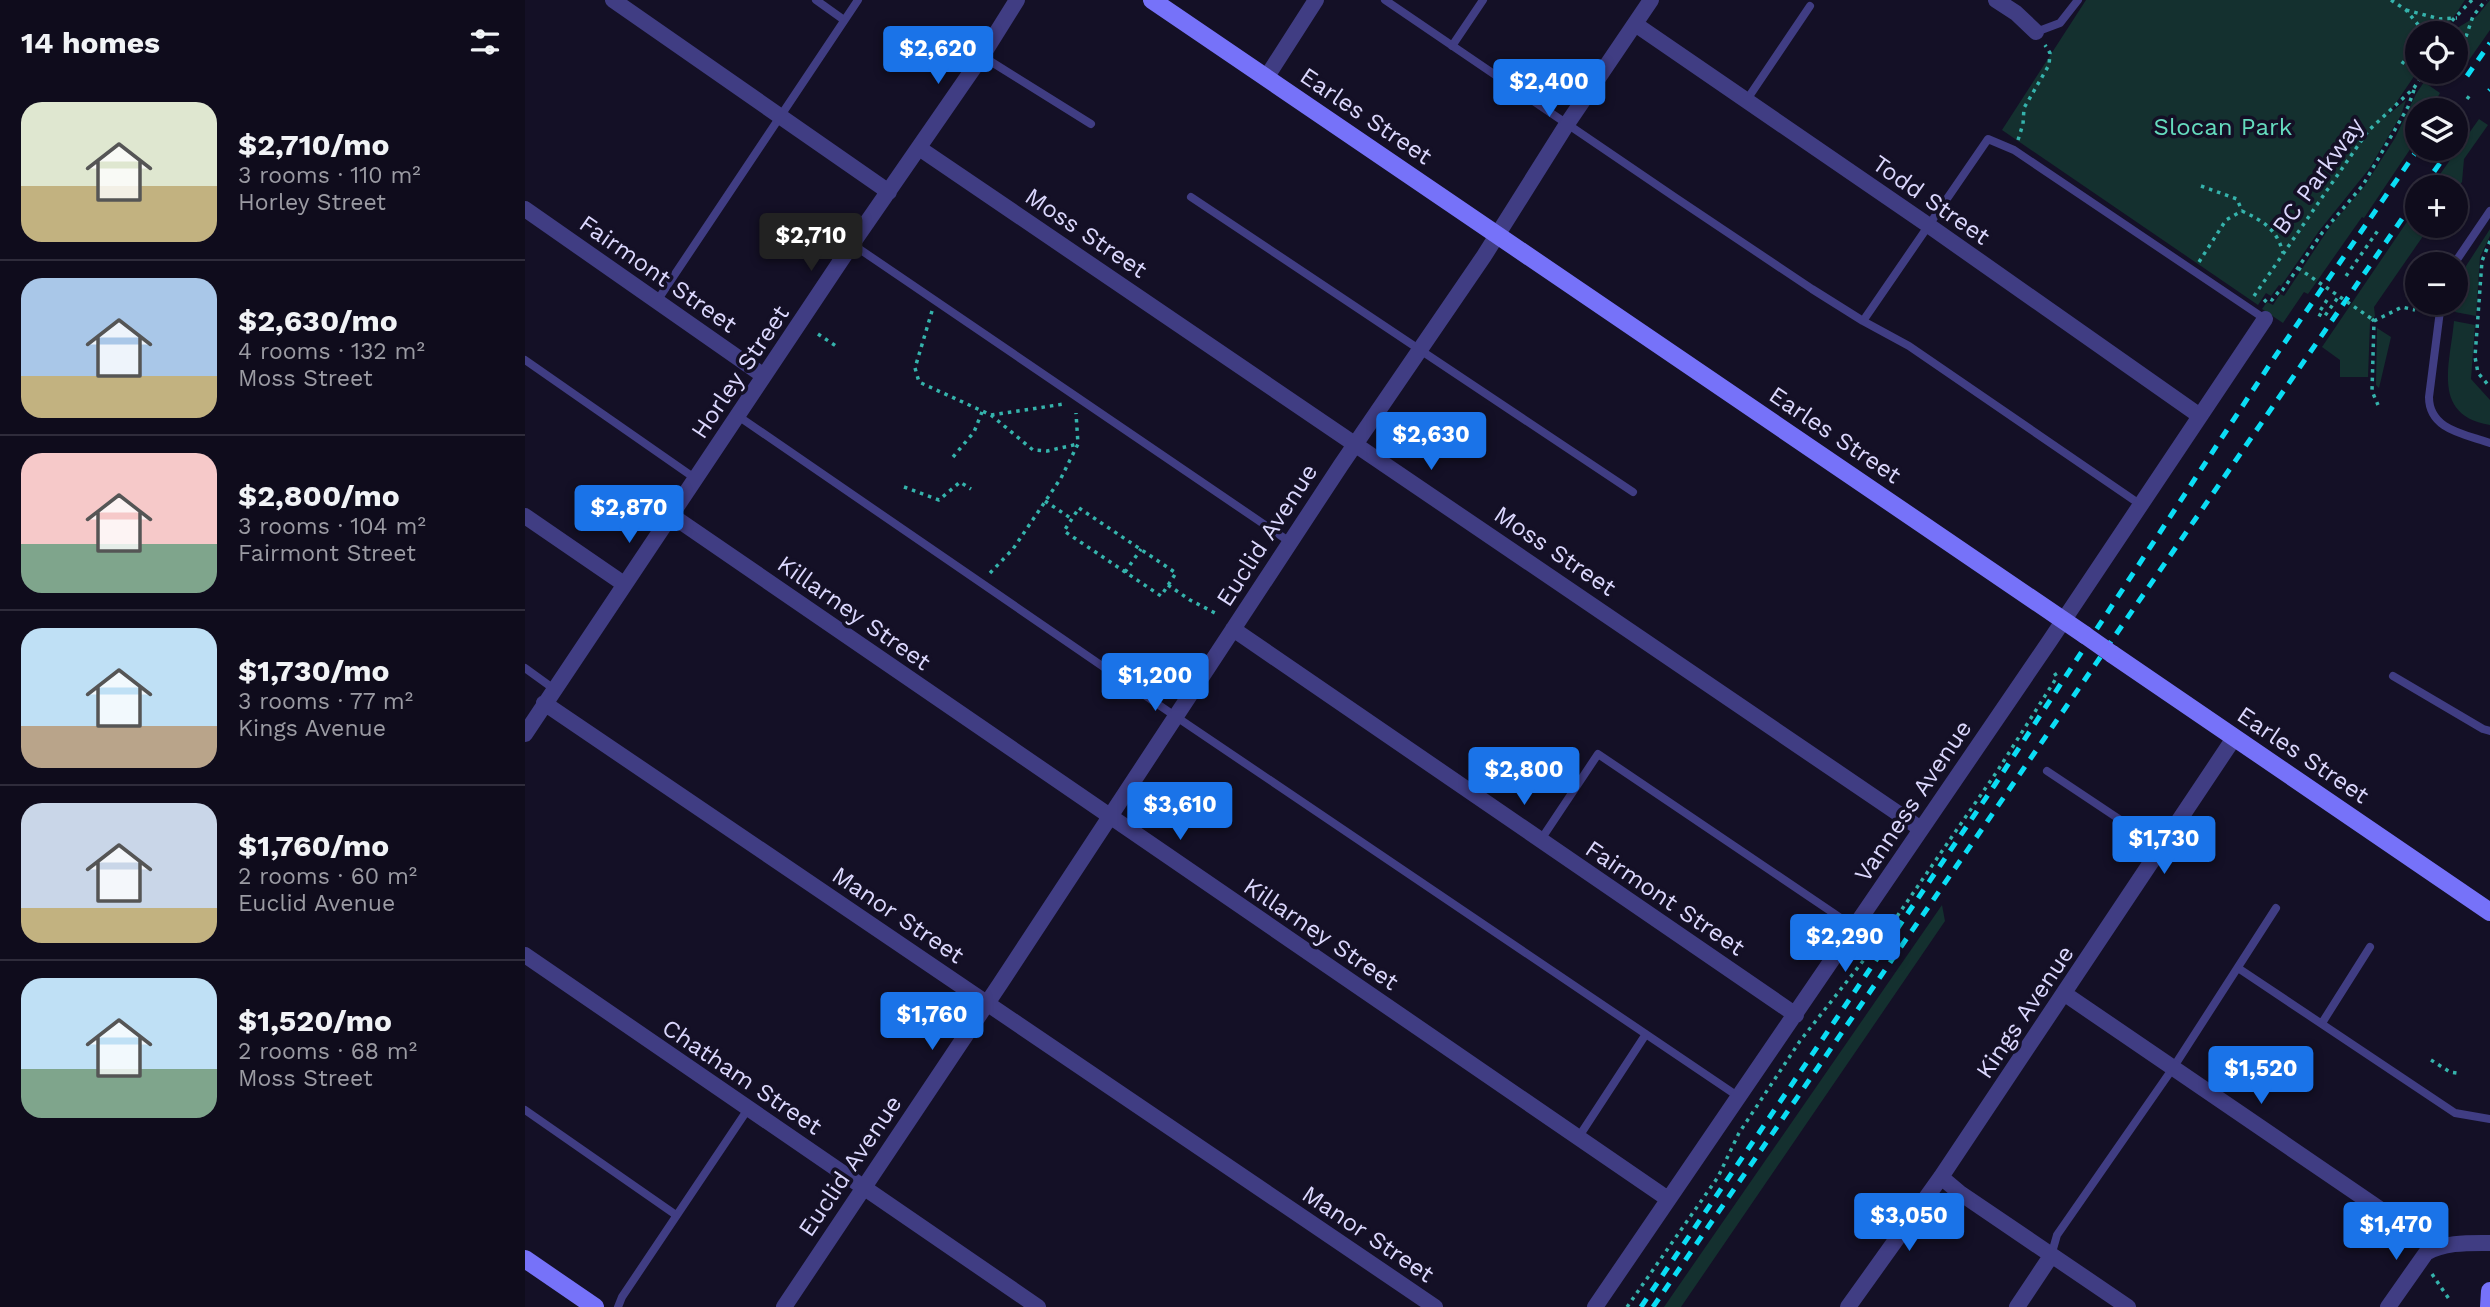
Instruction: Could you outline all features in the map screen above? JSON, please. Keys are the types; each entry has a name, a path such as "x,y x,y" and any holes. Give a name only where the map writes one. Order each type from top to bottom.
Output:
{"street":[{"path":"613,0 888,191"},
{"name":"Horley Street","path":"525,734 852,244 982,56 1017,0"},
{"name":"Earles Street","path":"1152,0 2490,912"},
{"path":"1266,78 1316,0"},
{"name":"Euclid Avenue","path":"784,1307 1651,0"},
{"path":"1996,0 2016,13 2036,32"},
{"name":"Todd Street","path":"1635,24 1929,225 2200,416"},
{"name":"Moss Street","path":"919,148 1921,829"},
{"name":"Fairmont Street","path":"525,209 764,376"},
{"name":"Vanness Avenue","path":"1595,1307 2141,505 2200,416 2261,316"},
{"name":"Killarney Street","path":"671,515 1668,1199"},
{"path":"525,516 624,584"},
{"name":"Fairmont Street","path":"1233,629 1795,1015"},
{"name":"Manor Street","path":"544,703 1436,1307"},
{"name":"Kings Avenue","path":"1847,1307 1941,1177 2234,738"},
{"name":"Chatham Street","path":"525,955 1038,1307"},
{"path":"2065,993 2434,1248"},
{"path":"1941,1177 1960,1194 2127,1307"},
{"path":"2388,1307 2419,1261 2434,1248 2490,1243"},
{"path":"2017,1307 2051,1256"},
{"path":"525,1259 595,1307"},
{"path":"2489,1307 2490,1291"}],"lane":[{"path":"816,0 844,20"},
{"path":"657,301 857,0"},
{"path":"1385,0 1676,198 1863,321 1909,346 2141,505"},
{"path":"1453,46 1483,0"},
{"path":"2036,32 2060,23 2078,0"},
{"path":"1747,101 1810,6"},
{"path":"982,56 1091,124"},
{"path":"1863,321 1988,139 2014,150 2261,316"},
{"path":"1191,197 1633,492"},
{"path":"2462,252 2490,211"},
{"path":"852,244 1290,542"},
{"path":"2439,315 2429,397 2430,410 2443,426 2490,443"},
{"path":"525,360 696,479"},
{"path":"738,416 1175,716 1739,1097"},
{"path":"525,668 554,688"},
{"path":"2393,676 2490,731"},
{"path":"1540,841 1598,754 1854,928"},
{"path":"2047,771 2161,847"},
{"path":"2051,1256 2057,1235 2173,1068 2276,908"},
{"path":"2322,1023 2370,947"},
{"path":"2238,968 2455,1113 2490,1119"},
{"path":"1578,1138 1646,1034"},
{"path":"618,1307 622,1297 748,1109"},
{"path":"525,1110 676,1215"}],"path":[{"path":"2391,0 2406,10 2415,21"},
{"path":"2454,21 2472,0"},
{"path":"2468,30 2473,16 2486,0"},
{"path":"2469,5 2477,11"},
{"path":"2406,10 2440,19 2457,18"},
{"path":"2014,150 2023,124 2024,108 2049,65 2050,53 2036,32"},
{"path":"2402,64 2405,60"},
{"name":"BC Parkway","path":"2247,306 2368,131 2416,84"},
{"path":"2261,316 2268,298 2272,300 2281,291 2322,233 2363,185 2408,107 2414,88"},
{"path":"2201,186 2237,199 2242,211 2267,224 2280,239 2283,253"},
{"path":"2194,271 2226,220 2242,211"},
{"path":"2346,276 2379,229"},
{"path":"2490,241 2482,261 2475,357 2478,373 2490,387"},
{"path":"2298,268 2373,320"},
{"path":"2327,300 2318,314 2324,317 2339,296"},
{"path":"935,300 915,368 919,382 991,415 1033,450 1047,451 1078,444"},
{"path":"2373,320 2405,308"},
{"path":"2373,320 2372,391 2378,405"},
{"path":"818,334 839,348"},
{"path":"981,582 1013,549 1078,444 1075,412 1063,403 991,415"},
{"path":"953,457 974,432 982,412"},
{"path":"904,487 939,499 960,482 971,489"},
{"path":"1045,501 1072,519"},
{"path":"1079,508 1176,573 1161,596 1064,531 1072,519 1079,508"},
{"path":"1125,572 1140,549"},
{"path":"1168,585 1217,614"},
{"path":"1627,1307 1717,1177 1739,1133 1800,1041 1889,928 1999,770 2057,677 2054,670"},
{"path":"2431,1060 2450,1072 2457,1073"},
{"path":"2430,1270 2449,1299"}],"green space":[{"name":"Slocan Park","path":"2086,0 2465,0 2451,21 2405,21 2405,84 2409,84 2387,116 2405,101 2401,115 2369,169 2319,231 2281,286 2279,285 2271,296 2266,293 2258,305 2002,130"},
{"path":"2490,0 2490,30 2468,61 2468,21 2477,16"},
{"path":"2423,84 2440,93 2437,98 2414,98"},
{"path":"2405,117 2405,157 2308,294 2304,292 2283,323 2262,309 2267,302 2273,305 2280,294 2284,296 2331,225 2364,187"},
{"path":"2479,119 2488,125 2468,153 2468,135"},
{"path":"2449,161 2464,161 2463,175 2439,175"},
{"path":"2405,225 2405,238 2422,238 2412,252 2405,252 2405,262 2374,307 2375,316 2370,323 2368,377 2340,377 2340,360 2322,347"},
{"path":"2490,229 2490,236 2480,257 2476,316 2468,314 2468,263"},
{"path":"2454,321 2475,325 2471,379 2490,400 2490,425 2471,419 2459,411 2452,399 2448,386 2448,371"},
{"path":"2377,328 2391,337 2379,388 2376,385"},
{"path":"1942,905 1945,921 1681,1307 1664,1307"}],"railway":[{"path":"2468,75 2490,43"},
{"path":"1641,1307 1994,786 2272,361 2410,161"},
{"path":"2432,175 2441,161"},
{"path":"1653,1307 2405,214"}]}
